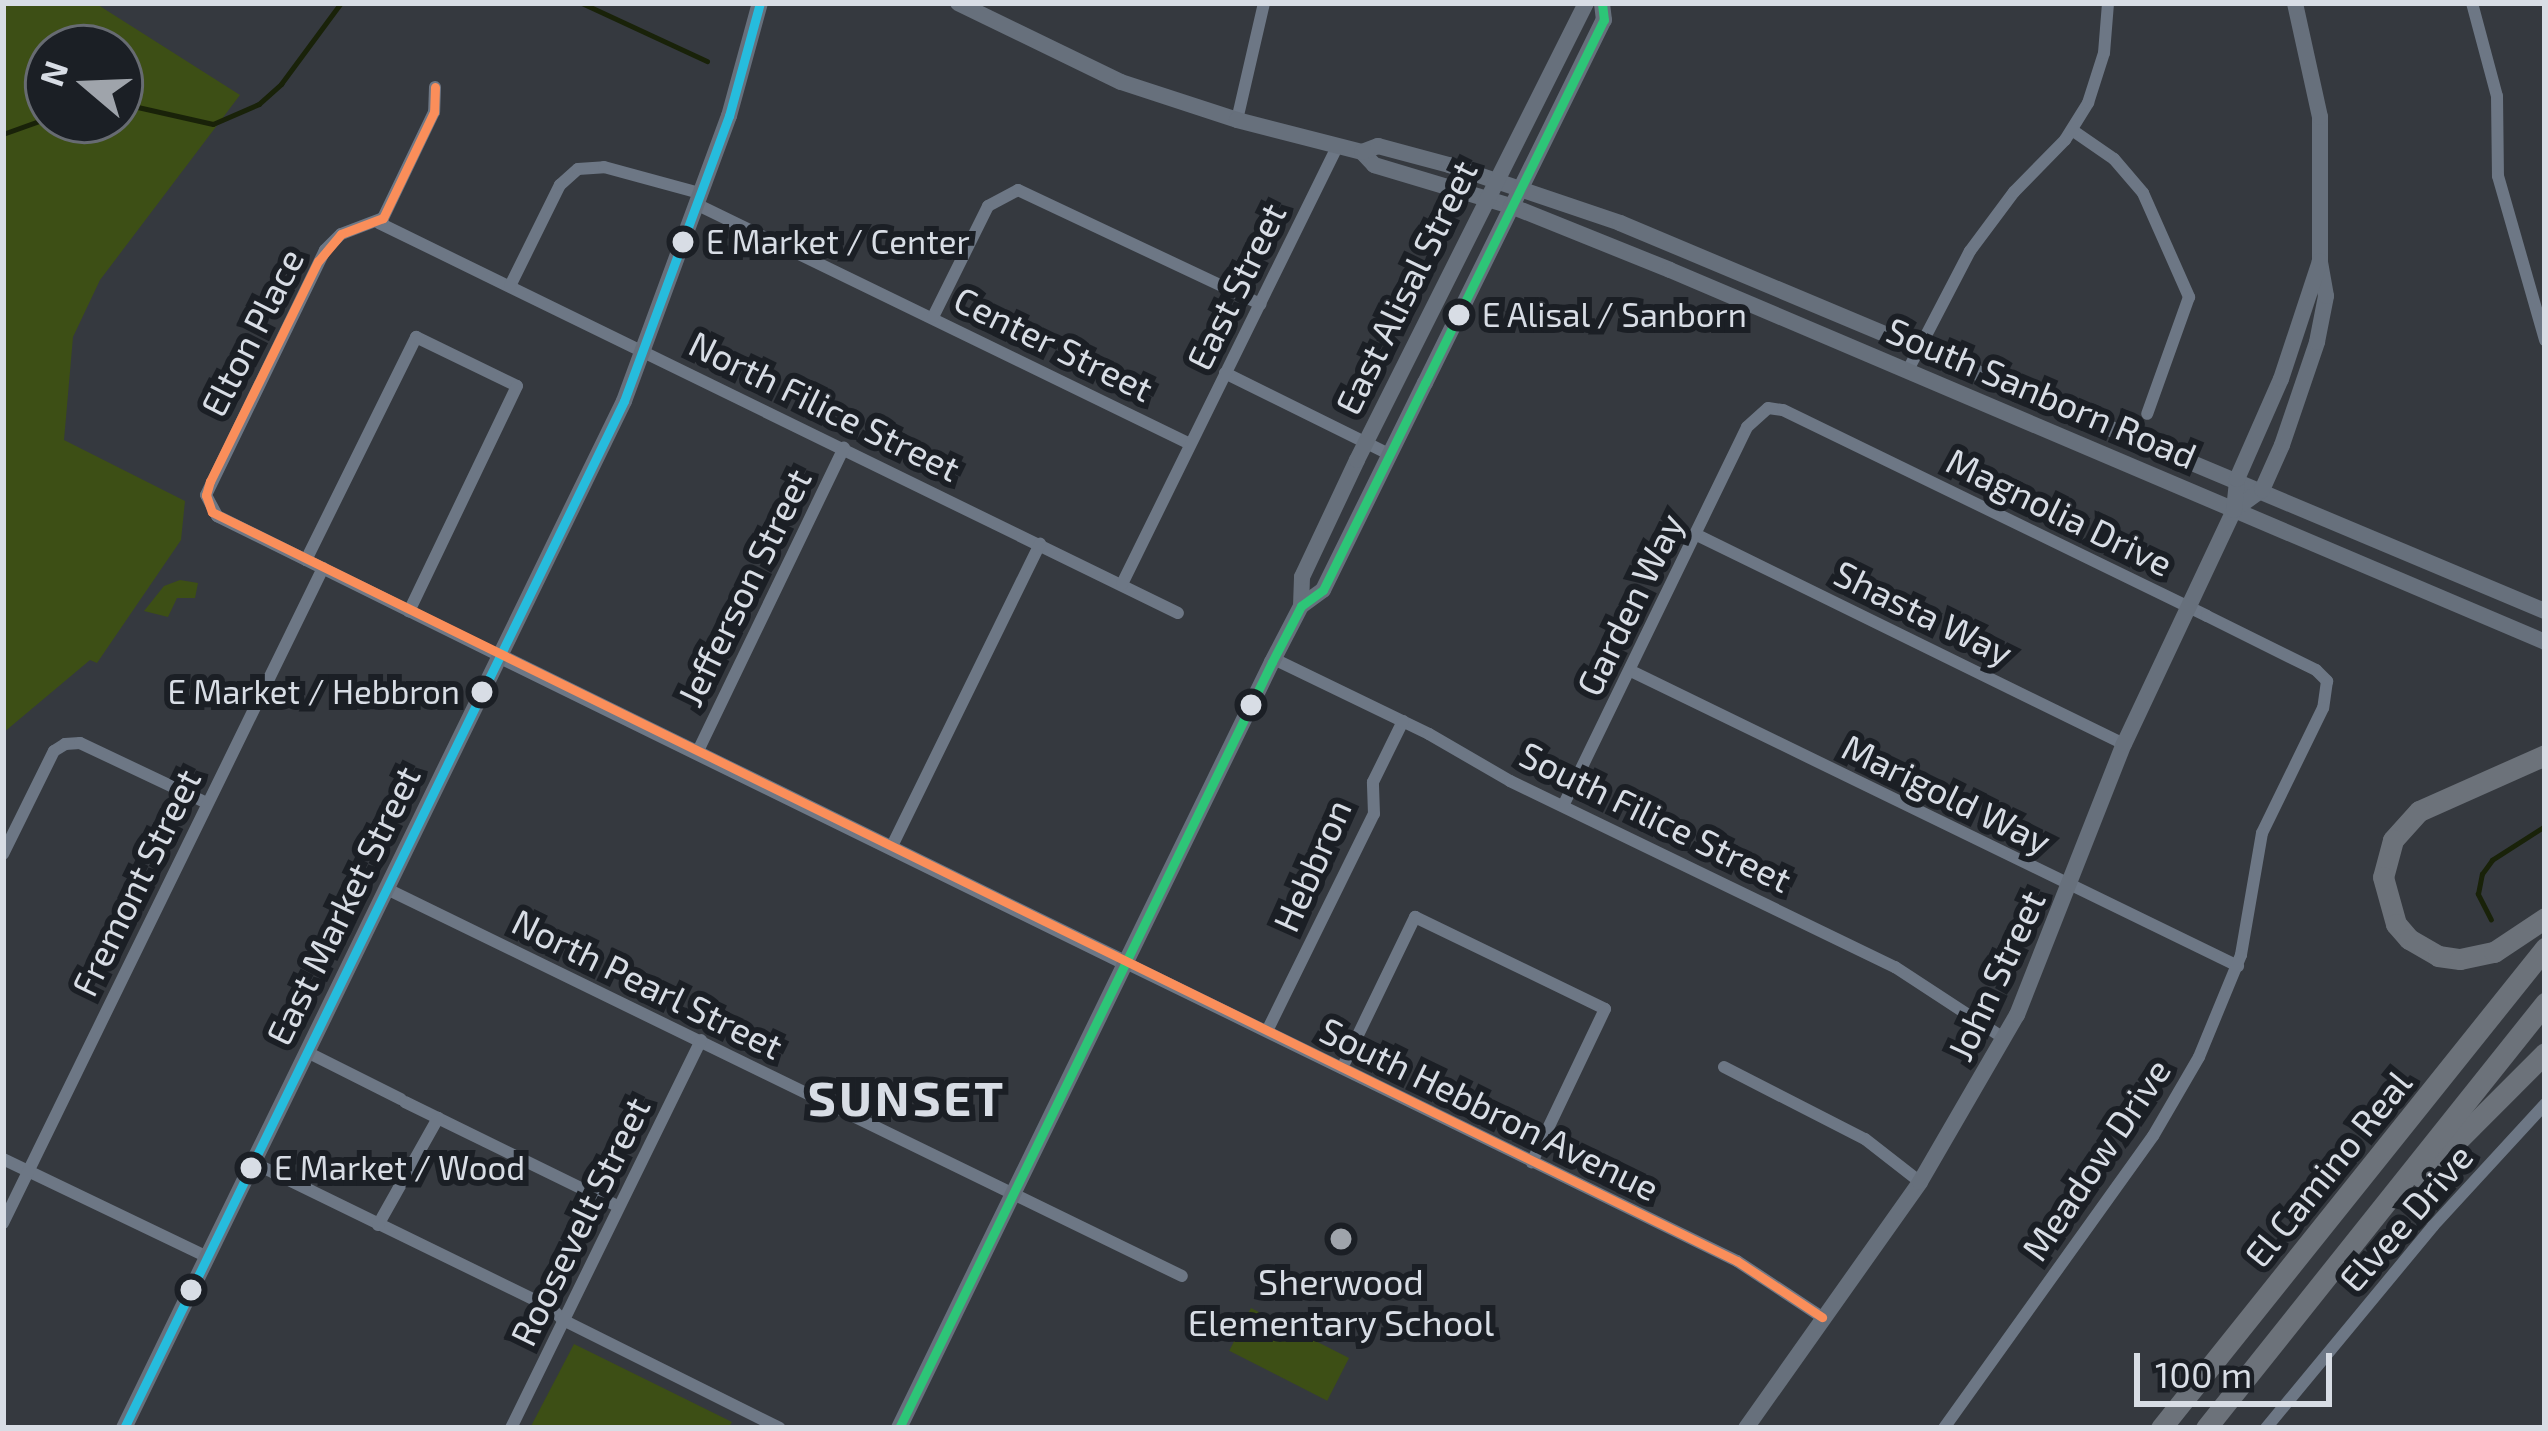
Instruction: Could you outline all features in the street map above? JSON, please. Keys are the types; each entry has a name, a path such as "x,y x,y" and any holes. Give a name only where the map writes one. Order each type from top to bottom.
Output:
{"highway":[{"path":"2545,754 2419,811 2393,840 2383,877 2387,905 2401,932 2438,956 2460,959 2494,952 2545,918"},
{"name":"El Camino Real","path":"2162,1428 2545,949"},
{"name":"El Camino Real","path":"2206,1428 2545,1003"},
{"path":"2383,1208 2431,1168 2545,1053"}],"main road":[{"name":"East Market Street","path":"124,1428 615,420 729,116 760,3"},
{"name":"East Alisal Street","path":"1301,607 1302,577 1495,177 1586,3"},
{"name":"East Alisal Street","path":"898,1428 1274,659 1301,607 1323,590 1604,20 1602,3"},
{"name":"John Street","path":"2234,510 2262,490 2317,342 2326,296 2320,261 2320,117 2295,3"},
{"path":"960,4 1121,82 1237,120 1362,152"},
{"name":"South Sanborn Road","path":"2545,611 1918,346 1522,186 1378,146 1362,152 1374,165 1511,206 1908,370 2545,642"},
{"name":"John Street","path":"1746,1428 1920,1182 2006,1039 2072,887 2124,744 2234,510 2237,479 2281,379 2320,261"}],"street":[{"path":"1237,120 1264,3"},
{"path":"1908,370 1970,251 2072,130 2102,65 2108,3"},
{"path":"2474,3 2497,96 2498,176 2545,340"},
{"path":"379,223 434,112 435,87"},
{"path":"2072,130 2114,160 2143,193 2189,297 2147,413"},
{"name":"East Street","path":"1122,584 1338,145"},
{"name":"Center Street","path":"510,286 560,185 578,169 610,168 698,198 1190,444"},
{"path":"933,316 988,206 1018,190 1260,304"},
{"name":"North Filice Street","path":"379,223 1178,613"},
{"name":"Elton Place","path":"306,560 217,515 207,502 210,481 325,250 341,234 379,223"},
{"path":"409,611 518,386 416,337 306,560 322,568 500,656 697,753 1126,963"},
{"path":"1225,373 1389,454"},
{"name":"Magnolia Drive","path":"1748,427 1762,411 1783,410 2316,670 2328,686 2326,702"},
{"name":"Garden Way","path":"1563,806 1748,427"},
{"name":"Jefferson Street","path":"697,753 844,448"},
{"name":"Shasta Way","path":"1697,535 2124,744"},
{"path":"891,848 1040,544"},
{"name":"Fremont Street","path":"3,1223 322,568"},
{"name":"South Filice Street","path":"1274,659 1895,967 2006,1039"},
{"name":"Marigold Way","path":"1630,671 2238,966"},
{"name":"Meadow Drive","path":"1944,1428 2168,1114 2209,1038 2238,966 2262,833 2326,702"},
{"name":"Hebbron","path":"1267,1031 1374,814 1373,782 1403,722"},
{"path":"3,854 54,752 65,744 80,743 207,803"},
{"name":"North Pearl Street","path":"387,890 1182,1276"},
{"path":"1342,1068 1415,917 1604,1009 1532,1162"},
{"name":"South Hebbron Avenue","path":"1126,963 1750,1268 1822,1317"},
{"name":"Roosevelt Street","path":"511,1428 701,1040"},
{"path":"308,1052 619,1207"},
{"path":"1724,1066 1865,1139 1920,1182"},
{"name":"Elvee Drive","path":"2266,1428 2433,1226 2545,1104"},
{"path":"378,1225 438,1118"},
{"path":"3,1159 208,1258"},
{"path":"254,1163 551,1308 563,1320 779,1428"}],"green space":[{"path":"3,3 95,3 128,24 24,24 24,144 144,144 144,34 240,95 100,280 73,337 64,440 185,501 181,540 97,663 90,660 3,733"},
{"path":"180,580 198,583 195,598 177,598 168,617 144,611 164,586"},
{"path":"1251,1308 1349,1358 1327,1401 1229,1351"},
{"path":"574,1344 732,1422 728,1428 530,1428"}],"waterway":[{"path":"144,108 213,124 259,104 281,84 341,3"},
{"path":"582,3 707,61"},
{"path":"3,134 24,127"},
{"path":"2491,920 2478,894 2482,874 2492,860 2545,826"}],"transit line":[{"path":"124,1428 624,401 729,116 760,3"},
{"path":"899,1428 1272,662 1301,606 1323,590 1604,20 1602,3"},
{"path":"435,87 434,112 383,218 341,234 318,261 210,481 206,495 212,512 1737,1261 1822,1317"}],"place":[{"name":"E Market / Center","path":"683,242"},
{"name":"E Alisal / Sanborn","path":"1459,315"},
{"name":"E Market / Hebbron","path":"482,692"},
{"name":"E Market / Wood","path":"251,1168"},
{"name":"Sherwood Elementary School","path":"1341,1239"}],"district":[{"name":"SUNSET","path":"907,1098"}]}
